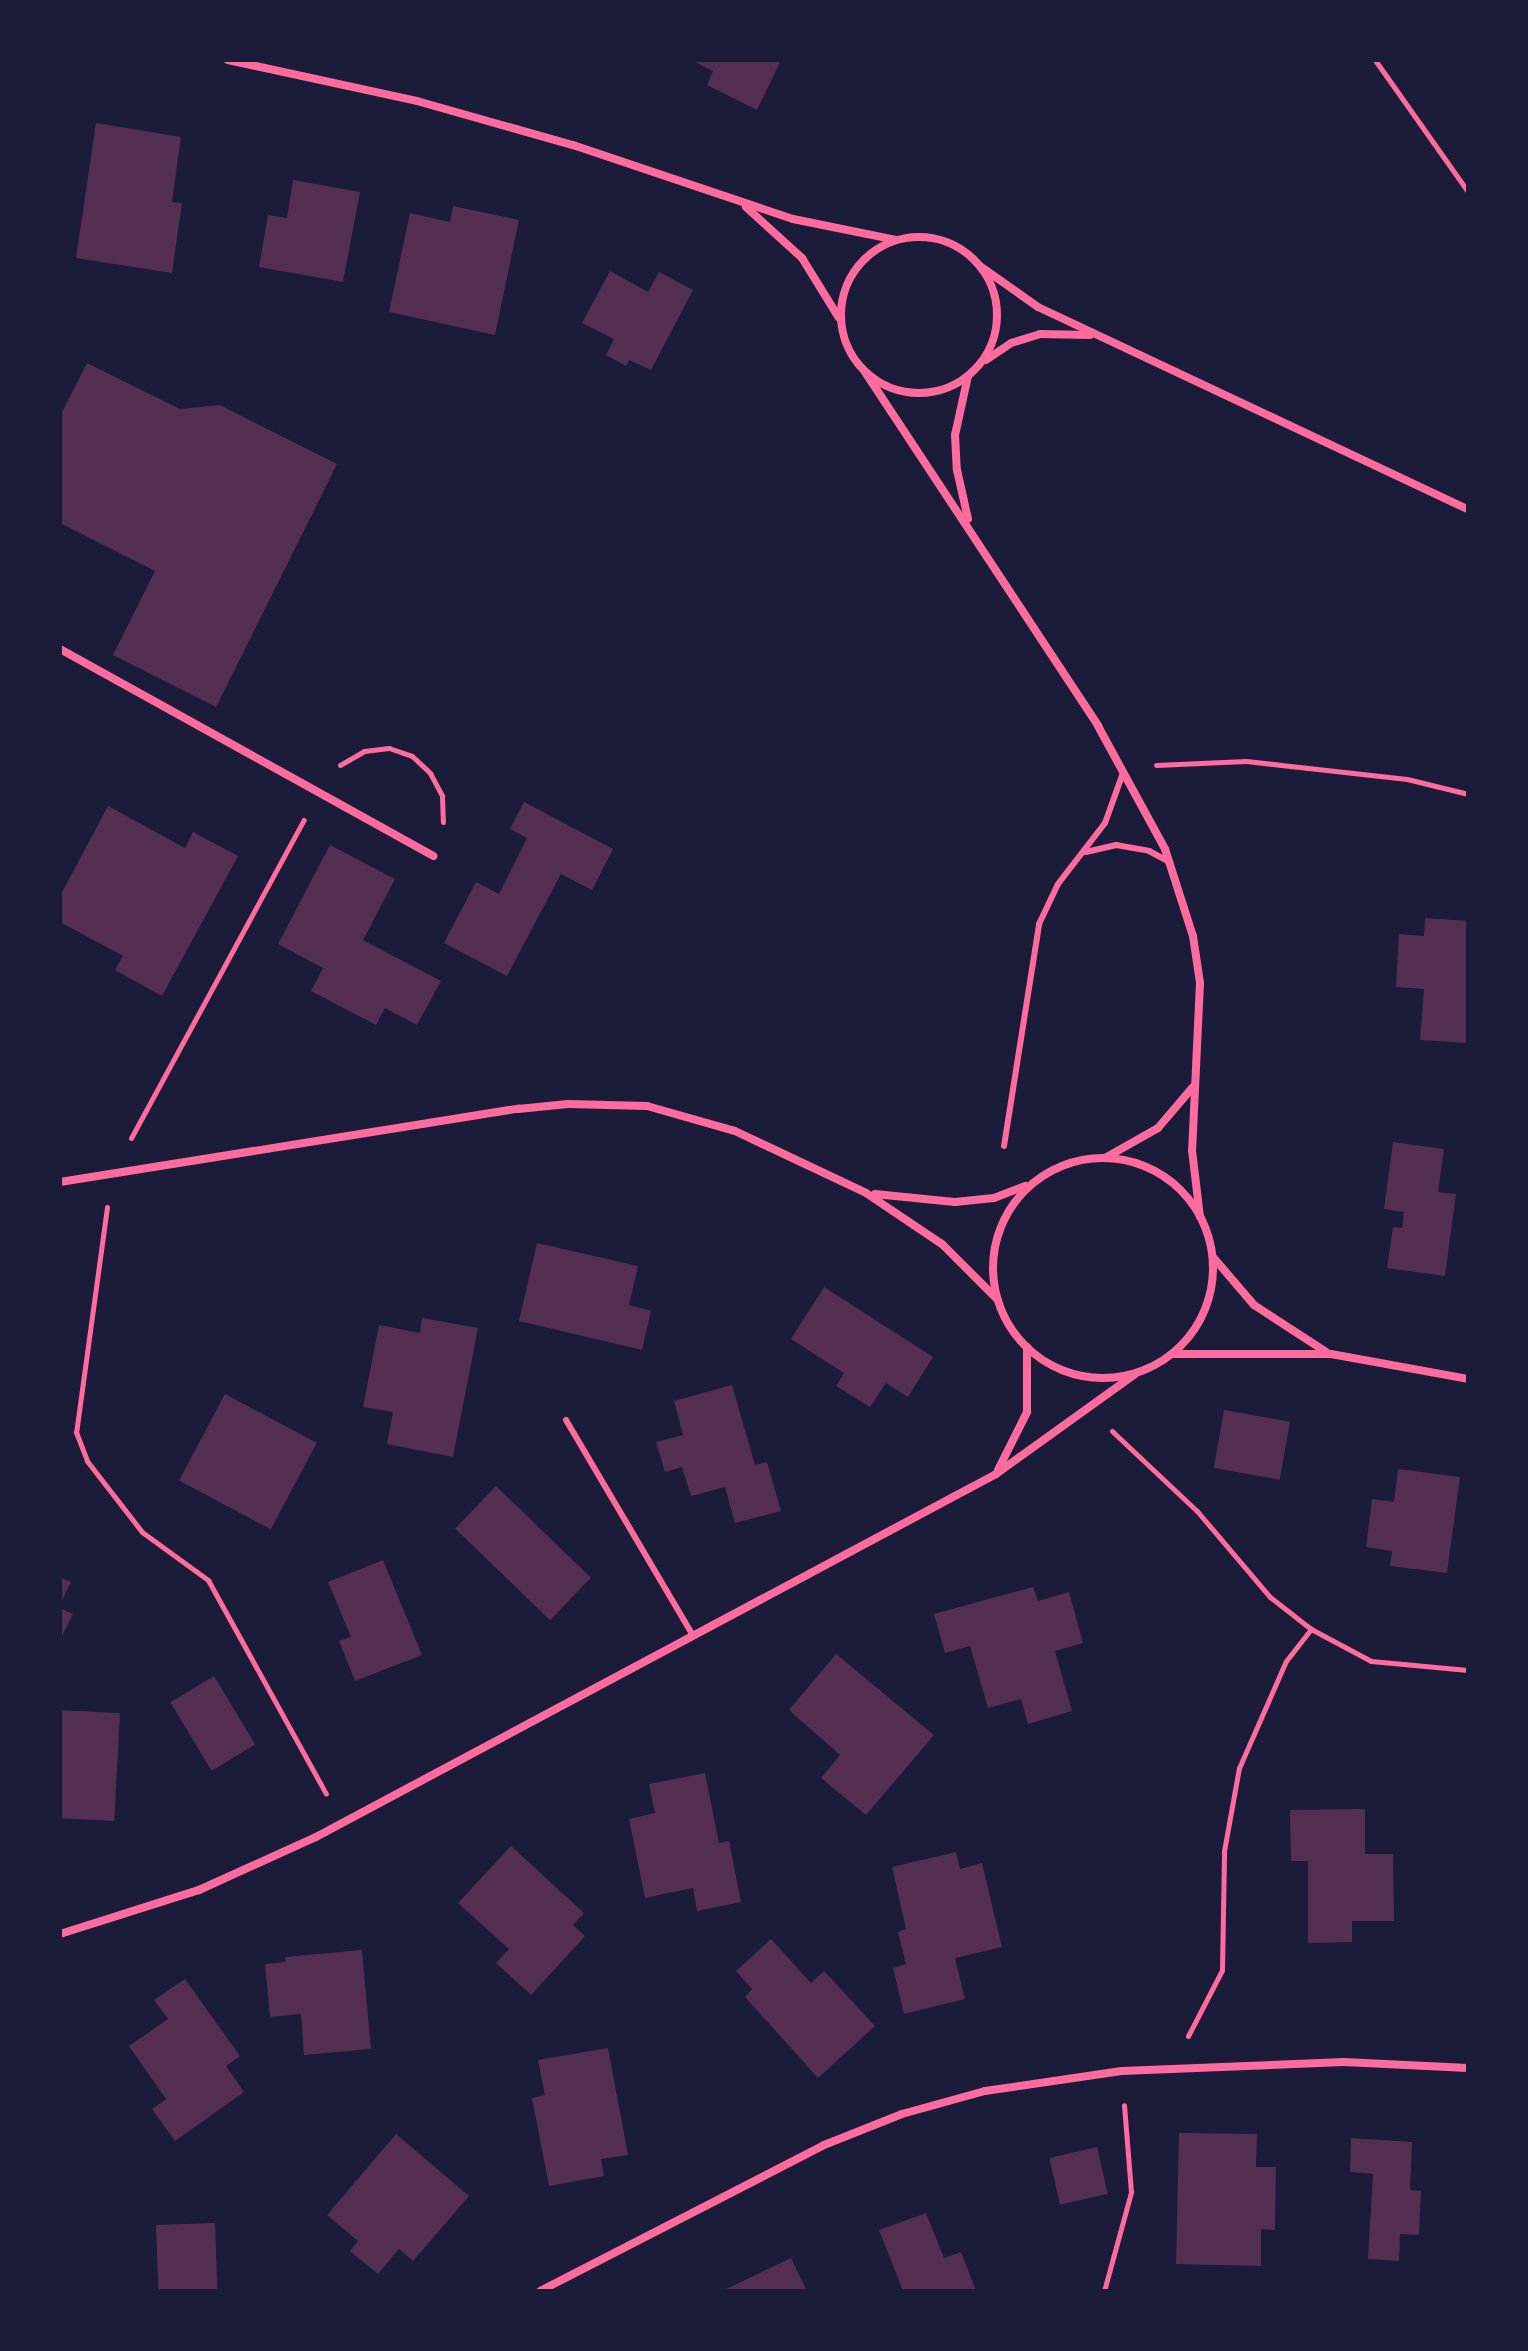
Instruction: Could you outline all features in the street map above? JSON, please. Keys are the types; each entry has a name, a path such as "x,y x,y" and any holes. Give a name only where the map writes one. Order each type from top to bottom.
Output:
{"street":[{"path":"228,60 417,101 573,145 832,229 896,240 941,240 1038,307 1468,509"},
{"path":"60,1934 199,1890 342,1823 996,1474 1135,1374 1173,1354 1201,1320 1214,1278 1213,1257 1200,1217 1192,1150 1200,983 1193,936 1170,862 1124,768 971,527 850,352 842,323 789,243 736,200"},
{"path":"842,323 850,278 869,254 896,240"},
{"path":"979,365 994,337 997,307 980,266"},
{"path":"865,372 883,384 913,392 942,390 968,376 1011,343 1040,334 1103,337"},
{"path":"968,376 956,418 955,453 971,527"},
{"path":"60,649 433,856"},
{"path":"1103,1159 1158,1128 1195,1083"},
{"path":"60,1182 518,1109 610,1104 708,1121 866,1193 942,1244 998,1300 1027,1346 1073,1374 1135,1374"},
{"path":"866,1193 955,1202 994,1198 1034,1182 1071,1162 1103,1159 1155,1170 1174,1184 1200,1217"},
{"path":"998,1300 997,1236 1018,1197 1034,1182"},
{"path":"1213,1257 1261,1311 1331,1354"},
{"path":"996,1474 1027,1412 1027,1346"},
{"path":"1173,1354 1331,1354 1468,1379"},
{"path":"540,2291 786,2162 862,2128 985,2091 1122,2071 1370,2062 1468,2068"}],"lane":[{"path":"1004,1146 1034,940 1051,896 1110,814 1124,768"},
{"path":"1083,853 1116,845 1149,851 1170,862"},
{"path":"566,1420 693,1636"}],"path":[{"path":"1375,60 1468,192"},
{"path":"342,1823 208,1580 142,1532 87,1461 76,1432 112,1174 317,794 339,766 364,751 389,748 412,756 430,773 442,796 444,825 433,856"},
{"path":"1124,768 1246,761 1407,779 1468,794"},
{"path":"1089,1408 1197,1511 1270,1597 1311,1629 1371,1661 1468,1670"},
{"path":"1171,2069 1222,1970 1224,1851 1239,1768 1286,1661 1311,1629"},
{"path":"1104,2291 1131,2192 1122,2071"}],"building":[{"path":"691,60 781,60 757,110 707,85 713,71"},
{"path":"96,123 181,137 172,202 182,203 172,273 76,258"},
{"path":"293,180 360,192 343,282 259,267 268,215 287,218"},
{"path":"453,206 519,220 495,335 389,312 410,213 450,222"},
{"path":"610,271 648,292 659,272 693,290 651,370 629,360 626,366 606,355 614,339 582,323"},
{"path":"87,363 180,409 220,405 337,464 216,707 113,655 155,571 60,523 60,416"},
{"path":"524,802 613,849 592,890 561,874 507,976 444,943 476,882 499,894 527,838 510,829"},
{"path":"108,806 185,848 193,832 238,856 162,996 115,970 123,956 60,922 60,896"},
{"path":"330,845 395,879 363,940 441,981 417,1025 385,1008 376,1025 311,991 323,968 278,944"},
{"path":"1425,918 1468,921 1468,1043 1420,1040 1424,989 1396,987 1399,934 1424,936"},
{"path":"1393,1142 1444,1149 1438,1192 1456,1194 1445,1276 1387,1268 1393,1227 1402,1228 1404,1212 1384,1209"},
{"path":"537,1243 638,1266 629,1305 651,1311 642,1350 519,1321"},
{"path":"824,1287 933,1357 908,1397 886,1383 870,1407 836,1386 844,1373 791,1339"},
{"path":"422,1318 478,1328 453,1457 387,1444 393,1412 363,1407 379,1325 420,1333"},
{"path":"732,1385 755,1465 767,1462 781,1511 735,1523 725,1487 691,1496 682,1467 665,1472 656,1442 683,1435 674,1401"},
{"path":"225,1394 317,1443 271,1529 179,1481"},
{"path":"1224,1410 1290,1422 1280,1480 1214,1468"},
{"path":"1398,1469 1460,1477 1447,1573 1390,1566 1392,1551 1366,1547 1372,1499 1394,1502"},
{"path":"496,1486 591,1578 550,1620 455,1528"},
{"path":"383,1560 422,1655 355,1681 339,1641 351,1637 328,1582"},
{"path":"60,1577 71,1582 60,1604"},
{"path":"1033,1587 1038,1601 1069,1592 1083,1643 1055,1651 1072,1711 1028,1724 1021,1699 988,1708 970,1646 945,1653 934,1614"},
{"path":"60,1608 73,1614 60,1640"},
{"path":"836,1654 934,1735 866,1815 821,1778 840,1755 789,1710"},
{"path":"214,1676 255,1745 211,1771 170,1702"},
{"path":"60,1710 120,1713 114,1821 60,1818"},
{"path":"705,1773 719,1843 729,1841 741,1902 697,1911 693,1888 645,1898 629,1819 655,1813 649,1784"},
{"path":"1365,1809 1365,1854 1393,1854 1394,1921 1352,1921 1352,1942 1308,1943 1308,1861 1291,1861 1290,1810"},
{"path":"511,1846 584,1913 573,1925 585,1936 531,1995 496,1963 509,1949 458,1903"},
{"path":"956,1852 960,1869 982,1863 1002,1947 955,1958 965,1999 904,2014 893,1968 906,1964 898,1932 906,1929 892,1867"},
{"path":"771,1939 811,1983 824,1971 875,2026 818,2078 745,1997 752,1989 736,1971"},
{"path":"362,1950 371,2049 304,2055 301,2014 270,2017 265,1964 286,1962 285,1957"},
{"path":"185,1979 240,2056 226,2066 244,2092 175,2141 152,2109 166,2099 129,2046 168,2019 154,2000"},
{"path":"608,2048 628,2155 601,2159 604,2176 549,2186 532,2098 545,2095 538,2060"},
{"path":"1179,2133 1257,2134 1256,2167 1276,2167 1275,2230 1261,2229 1261,2266 1176,2264"},
{"path":"396,2134 469,2196 413,2261 399,2249 378,2274 350,2251 358,2241 327,2215"},
{"path":"1351,2138 1412,2142 1410,2190 1421,2191 1419,2235 1400,2234 1399,2261 1368,2259 1373,2174 1350,2172"},
{"path":"1097,2147 1108,2194 1060,2205 1049,2158"},
{"path":"926,2213 944,2258 961,2252 976,2291 903,2291 879,2230"},
{"path":"215,2223 217,2291 158,2291 156,2225"},
{"path":"791,2258 807,2291 722,2291"}]}
